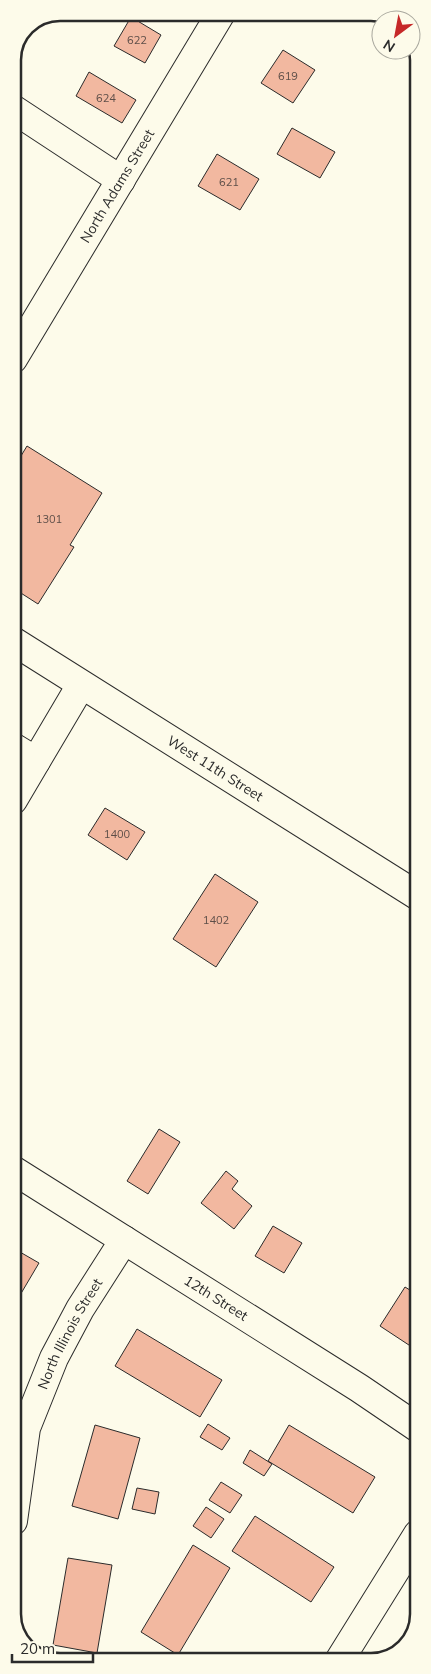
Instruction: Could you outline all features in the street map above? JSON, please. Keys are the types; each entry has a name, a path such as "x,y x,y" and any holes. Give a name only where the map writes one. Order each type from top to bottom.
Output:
{"street":[{"name":"North Adams Street","path":"21,346 217,21"},
{"path":"21,115 121,180"},
{"name":"West 11th Street","path":"21,646 410,891"},
{"path":"21,786 81,685"},
{"path":"21,753 36,761"},
{"name":"12th Street","path":"21,1175 359,1388 410,1423"},
{"name":"North Illinois Street","path":"21,1464 26,1428 54,1358 80,1309 124,1240"},
{"path":"344,1653 410,1547"}],"building":[{"path":"129,21 138,21 161,35 145,63 114,46"},
{"path":"283,50 315,70 293,103 261,83"},
{"path":"89,72 136,100 122,123 76,96"},
{"path":"292,128 335,152 320,178 277,154"},
{"path":"217,154 259,179 240,210 198,186"},
{"path":"27,446 102,493 70,545 74,547 38,604 21,593 21,456"},
{"path":"105,808 145,832 127,860 88,835"},
{"path":"215,874 258,902 216,967 173,939"},
{"path":"159,1129 180,1142 148,1194 127,1181"},
{"path":"226,1171 238,1181 232,1189 252,1206 234,1229 201,1203"},
{"path":"273,1226 302,1243 284,1273 255,1256"},
{"path":"21,1253 39,1263 21,1293"},
{"path":"405,1287 410,1290 410,1346 380,1326"},
{"path":"137,1329 222,1380 200,1417 115,1366"},
{"path":"208,1424 230,1438 222,1450 200,1437"},
{"path":"95,1425 140,1438 118,1519 72,1506"},
{"path":"289,1425 375,1477 353,1513 268,1461"},
{"path":"250,1450 272,1464 264,1476 243,1463"},
{"path":"221,1482 242,1495 230,1513 209,1500"},
{"path":"137,1488 159,1492 155,1514 132,1509"},
{"path":"206,1507 224,1519 211,1538 193,1526"},
{"path":"255,1516 334,1567 311,1602 232,1551"},
{"path":"193,1545 230,1568 179,1653 175,1653 141,1632"},
{"path":"68,1558 112,1565 97,1653 53,1645"}]}
